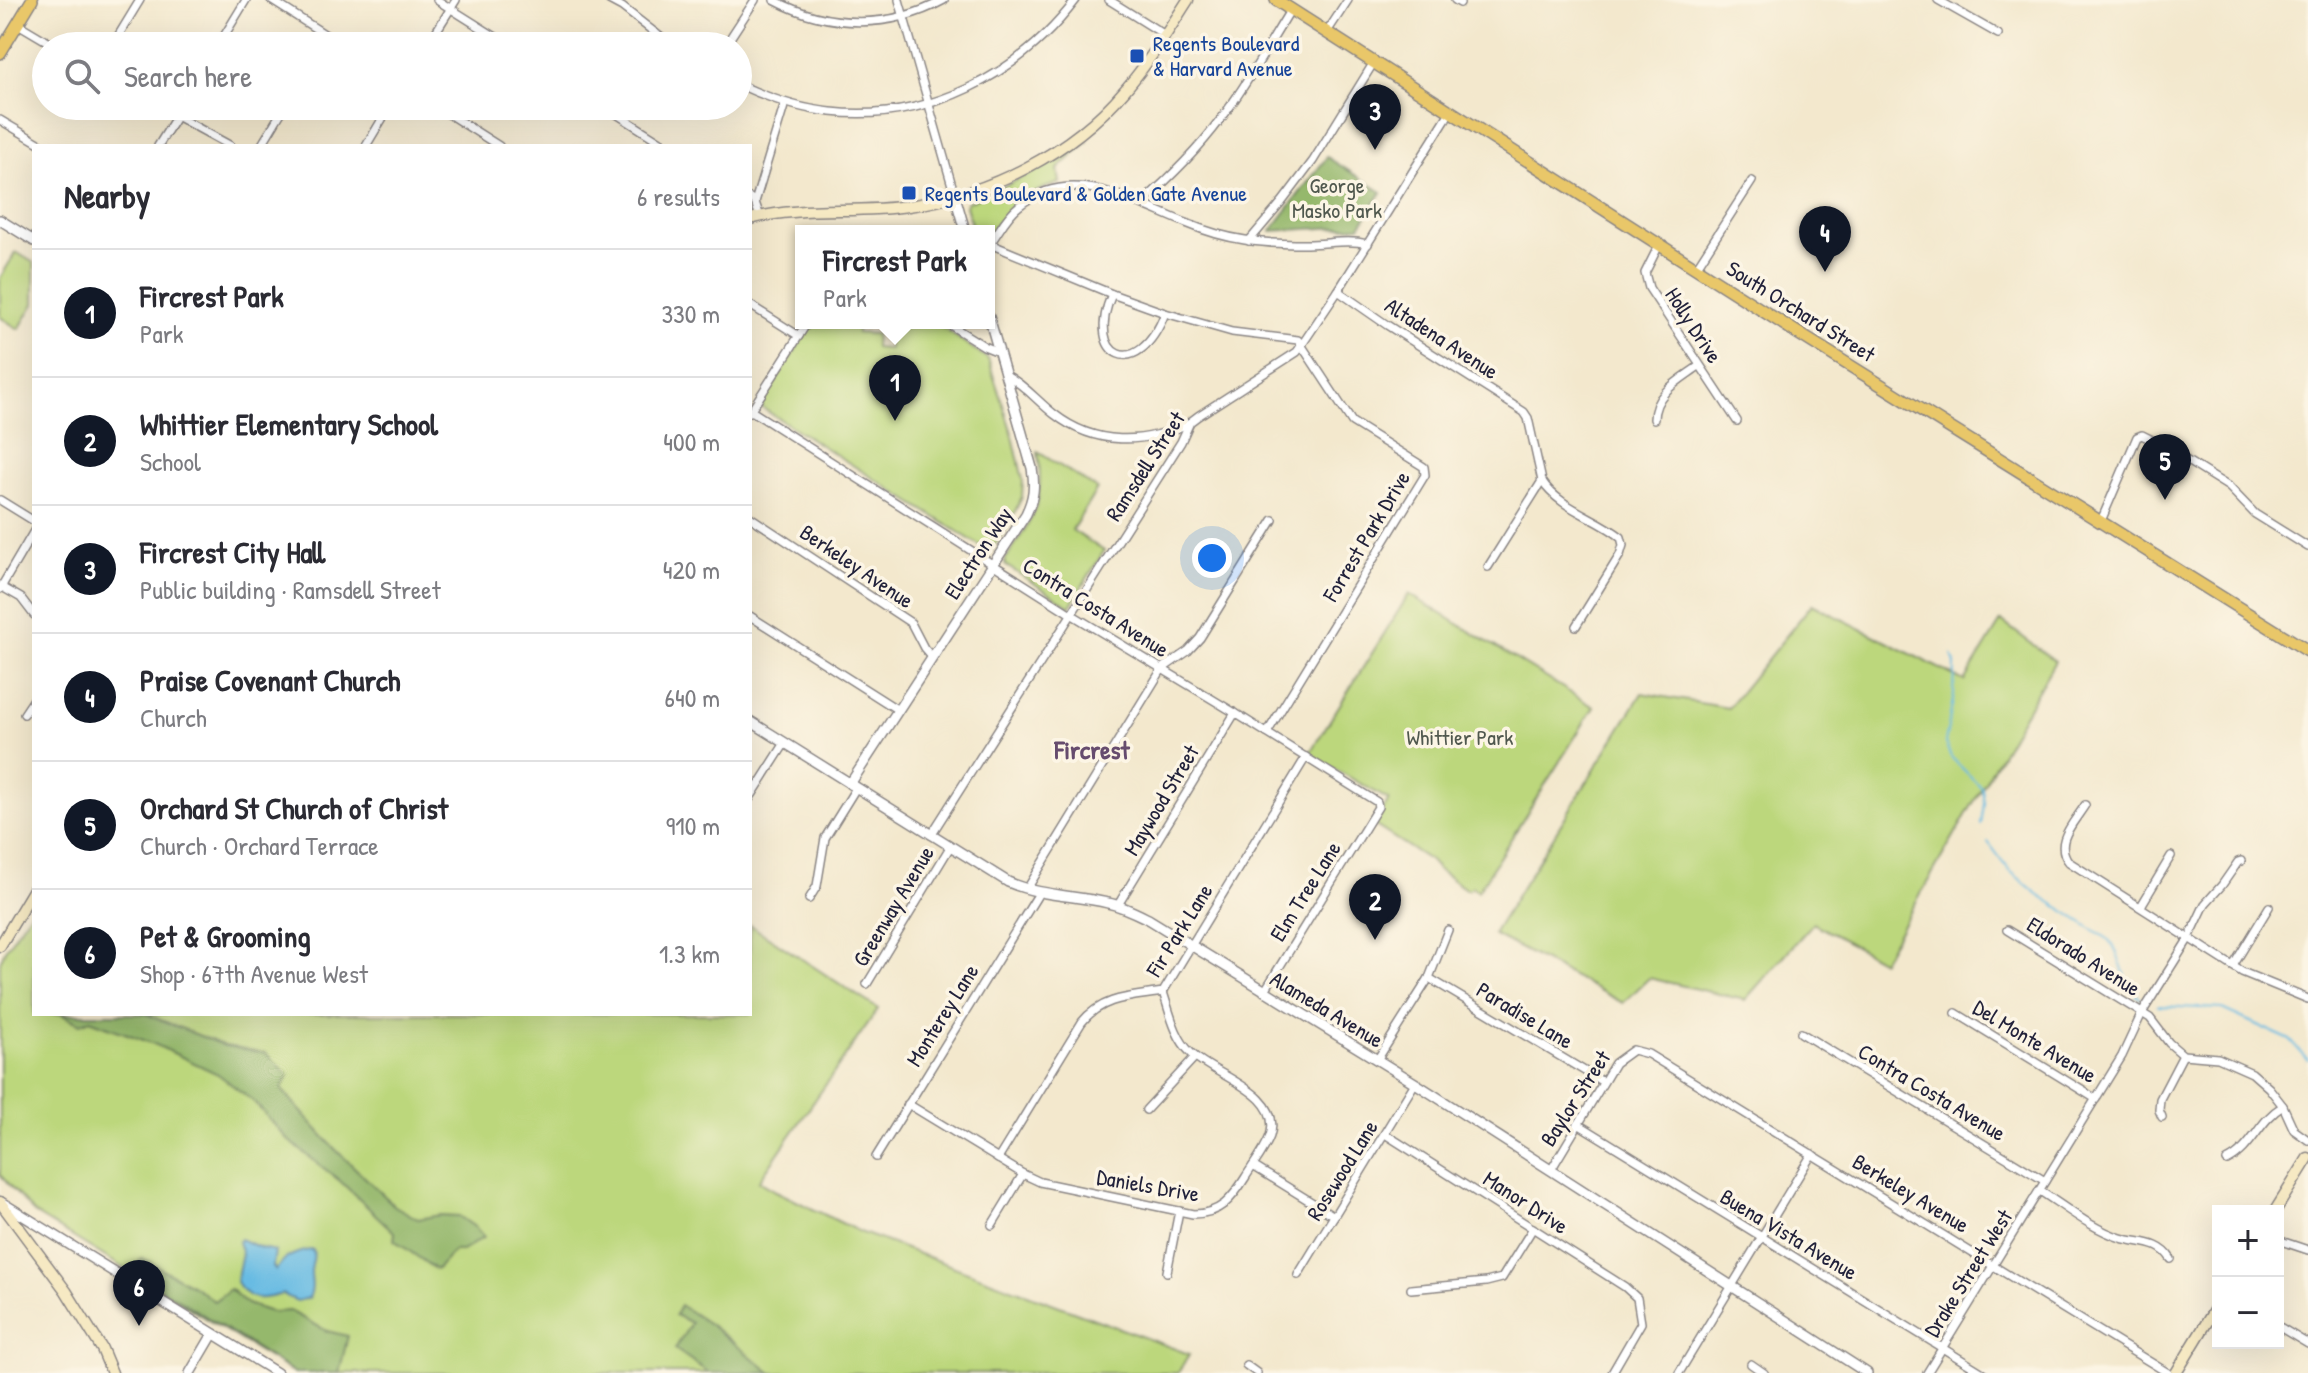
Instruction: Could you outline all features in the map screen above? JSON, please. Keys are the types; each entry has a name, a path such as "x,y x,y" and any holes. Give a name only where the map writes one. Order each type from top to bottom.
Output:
{"main road":[{"path":"0,53 32,0"},
{"path":"755,218 811,210 908,206 955,196 1014,174 1067,142 1124,92 1188,0"},
{"name":"South Orchard Street","path":"1276,0 1659,245 2308,651"},
{"path":"0,946 32,892"},
{"path":"2279,1205 2308,1158"},
{"path":"0,1202 66,1291 102,1349 112,1373"},
{"path":"2176,1373 2212,1314"}],"street":[{"path":"121,32 140,0"},
{"path":"227,32 246,0"},
{"path":"271,0 322,32"},
{"path":"437,0 488,32"},
{"path":"436,32 456,0"},
{"path":"609,0 655,32"},
{"path":"734,32 755,0"},
{"path":"774,0 803,13 834,21 869,22 904,17 944,0"},
{"path":"899,0 963,225"},
{"path":"752,90 785,103 832,112 862,114 928,104 980,83 1019,58 1061,19 1076,0"},
{"path":"1109,0 1165,35"},
{"path":"1327,32 1348,0"},
{"path":"1938,0 1998,34"},
{"path":"1140,204 1182,166 1221,119 1291,9"},
{"path":"18,24 32,32"},
{"path":"1249,241 1304,173 1374,62"},
{"path":"755,218 753,200 785,103"},
{"name":"Ramsdell Street","path":"931,835 1181,442 1190,422 1293,355 1338,291 1450,112"},
{"path":"0,120 41,144"},
{"path":"159,144 174,120"},
{"path":"182,120 227,144"},
{"path":"262,144 277,120"},
{"path":"367,144 382,120"},
{"path":"458,120 496,144"},
{"path":"626,120 664,144"},
{"path":"1696,268 1752,181"},
{"path":"995,236 1020,205 1062,188 1084,187 1102,189 1204,230 1249,241 1309,244 1352,240 1368,244"},
{"path":"0,220 32,240"},
{"name":"Holly Drive","path":"1659,245 1646,269 1646,283 1737,421"},
{"path":"995,246 1165,313 1232,332 1293,338 1302,344"},
{"name":"Altadena Avenue","path":"1338,291 1526,414 1542,481"},
{"path":"1112,294 1103,329 1110,347 1124,356 1130,357 1146,346 1165,313"},
{"path":"752,306 799,336"},
{"path":"752,408 803,329"},
{"path":"957,329 999,352"},
{"name":"Electron Way","path":"853,786 898,710 1026,514 1035,488 992,329"},
{"name":"Forrest Park Drive","path":"1267,733 1425,474 1420,464 1348,418 1302,344"},
{"path":"1654,419 1656,404 1664,393 1699,366"},
{"path":"1006,375 1021,383 1065,422 1099,437 1128,440 1156,436 1190,422"},
{"name":"Contra Costa Avenue","path":"752,412 1071,614 1376,801 1379,805 1377,809"},
{"path":"2101,521 2137,437 2145,435 2229,487 2255,514 2308,547"},
{"path":"1488,567 1542,481 1558,498 1617,534 1623,541 1620,555 1576,626"},
{"path":"0,500 32,520"},
{"name":"Berkeley Avenue","path":"752,518 911,623 932,657"},
{"path":"1027,889 1162,669 1188,651 1200,638 1273,520"},
{"path":"32,534 1,588 21,598 32,612"},
{"path":"752,617 898,710"},
{"path":"24,714 32,702"},
{"name":"Maywood Street","path":"1118,905 1235,713"},
{"name":"Alameda Avenue","path":"752,722 997,877 1039,893 1118,905 1150,920 1415,1083 1865,1372"},
{"path":"752,795 785,743"},
{"name":"Fir Park Lane","path":"998,1159 1091,1011 1115,999 1163,992 1306,757"},
{"path":"809,899 817,886 825,838 853,786"},
{"path":"2085,805 2063,839 2064,855 2069,862 2249,976 2308,999"},
{"name":"Elm Tree Lane","path":"1264,992 1377,809"},
{"name":"Greenway Avenue","path":"867,984 950,847"},
{"path":"2141,906 2171,856"},
{"path":"2045,1181 2122,1056 2142,1013 2189,938 2205,904 2241,861"},
{"name":"Monterey Lane","path":"876,1157 1039,893"},
{"path":"2233,966 2269,907"},
{"path":"1377,1060 1429,978 1448,930"},
{"name":"Eldorado Avenue","path":"2007,930 2142,1013 2183,1055"},
{"name":"Paradise Lane","path":"1429,978 1603,1082"},
{"name":"Daniels Drive","path":"908,1104 1023,1174 1049,1185 1201,1214 1223,1206 1234,1195 1270,1136 1271,1118 1267,1107 1251,1093 1195,1057 1182,1043 1163,992"},
{"name":"Del Monte Avenue","path":"1956,1013 2096,1099"},
{"name":"Contra Costa Avenue","path":"1801,1033 2045,1181"},
{"name":"Berkeley Avenue","path":"1633,1050 1672,1067 2168,1373"},
{"name":"Baylor Street","path":"1551,1170 1615,1063 1633,1050"},
{"path":"2162,1117 2160,1099 2183,1055 2218,1058 2252,1073 2269,1088 2283,1106 2294,1130 2308,1140"},
{"path":"1146,1110 1195,1057"},
{"name":"Rosewood Lane","path":"1298,1275 1415,1083"},
{"path":"2227,1161 2244,1150 2265,1119 2283,1106"},
{"name":"Buena Vista Avenue","path":"1578,1124 1983,1373"},
{"name":"Manor Drive","path":"1385,1134 1625,1287 1637,1298 1641,1318 1637,1331 1612,1373"},
{"path":"1679,1373 1812,1154"},
{"path":"1253,1166 1334,1216"},
{"path":"992,1225 1023,1174"},
{"name":"Drake Street West","path":"1927,1373 2045,1181"},
{"path":"2040,1191 2110,1233 2155,1245 2171,1259"},
{"path":"0,1202 277,1373"},
{"path":"1167,1272 1179,1211"},
{"path":"1411,1289 1502,1278 1533,1228"},
{"path":"2284,1242 2308,1250"},
{"path":"2284,1330 2308,1344"},
{"path":"190,1373 213,1334"},
{"path":"1751,1364 1764,1373"},
{"path":"1246,1365 1257,1373"}],"green space":[{"path":"1087,142 1058,169 1060,183 1019,202 995,227 971,225 967,202 1057,162"},
{"name":"George Masko Park","path":"1327,157 1382,192 1360,226 1271,231"},
{"path":"16,252 32,262 32,307 19,329 0,317 0,278"},
{"path":"809,329 857,329 857,333 876,334 875,348 889,349 890,329 945,329 988,359 1013,436 1023,480 1022,497 1008,526 990,552 759,406"},
{"path":"1038,452 1097,489 1072,530 1104,551 1070,606 1005,565 1035,510 1040,486"},
{"name":"Whittier Park","path":"1409,594 1594,707 1478,891 1472,887 1467,890 1430,861 1374,825 1389,800 1309,754"},
{"path":"1812,604 1964,681 2001,621 2055,661 1882,961 1813,923 1745,1000 1649,978 1623,1003 1493,934 1642,693 1728,708"},
{"path":"32,910 32,1016 752,1016 752,926 878,1009 759,1181 860,1232 1189,1354 1178,1373 294,1373 34,1213 0,1175 0,962"},
{"path":"65,1016 151,1016 225,1046 266,1053 289,1075 281,1089 334,1148 395,1206 418,1219 459,1216 484,1237 462,1251 454,1251 436,1270 394,1240 395,1233 340,1181 288,1140 254,1102 218,1074 154,1044 90,1020 80,1024"},
{"path":"142,1258 214,1301 230,1289 247,1304 271,1312 290,1311 327,1331 348,1336 339,1373 295,1373 132,1270"},
{"path":"680,1305 772,1373 709,1373 675,1349 691,1323 675,1315"}],"water":[{"path":"240,1239 275,1251 275,1270 289,1257 313,1250 309,1298 297,1301 282,1294 256,1298 246,1294 236,1282 242,1254"}],"waterway":[{"path":"1952,655 1955,664 1954,694 1945,743 1951,757 1982,788 1984,803 1981,824"},
{"path":"1988,842 2010,871 2038,894 2108,939 2125,978 2141,999"},
{"path":"2158,1006 2222,1009 2290,1040 2308,1060"}],"place":[{"name":"Regents Boulevard & Harvard Avenue","path":"1137,56"},
{"name":"Fircrest City Hall","path":"1375,150"},
{"name":"Regents Boulevard & Golden Gate Avenue","path":"909,193"},
{"name":"Praise Covenant Church","path":"1825,272"},
{"name":"Fircrest Park","path":"895,421"},
{"name":"Orchard St Church of Christ","path":"2165,500"},
{"name":"Whittier Elementary School","path":"1375,940"},
{"name":"Pet & Grooming","path":"139,1326"}],"district":[{"name":"Fircrest","path":"1092,750"}]}
